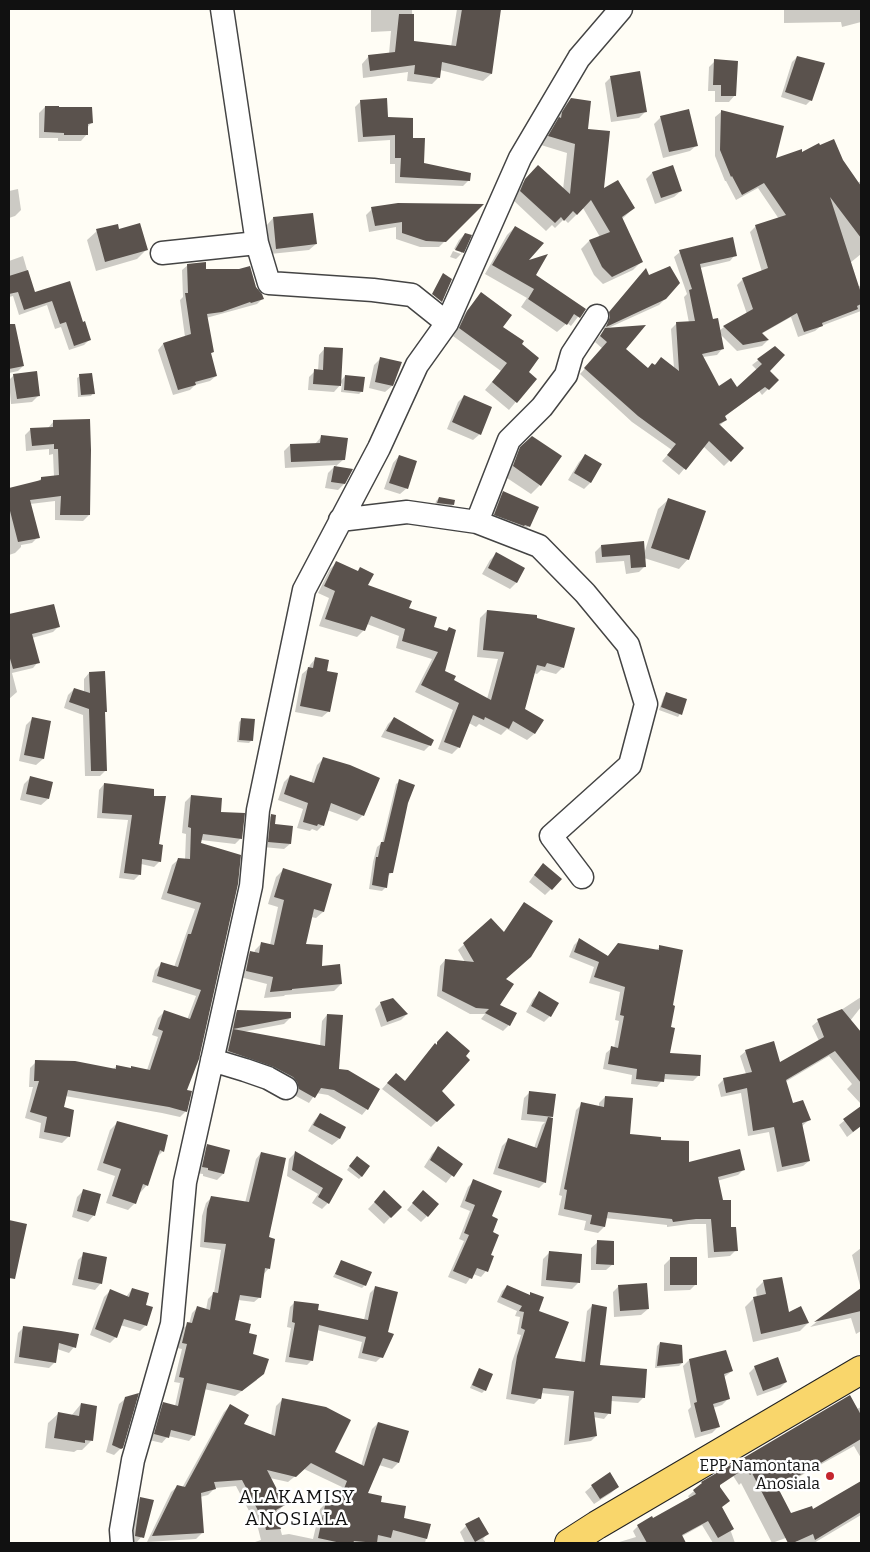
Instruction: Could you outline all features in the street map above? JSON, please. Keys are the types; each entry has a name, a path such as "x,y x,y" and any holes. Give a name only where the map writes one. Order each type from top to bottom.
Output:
{"main road":[{"path":"569,1543 861,1370"}],"street":[{"path":"222,9 257,243 269,283 412,294 447,323"},
{"path":"122,1543 121,1530 133,1460 172,1324 185,1182 251,886 258,810 304,590 379,448 417,365 447,323 520,158 579,58 621,9"},
{"path":"162,254 257,243"},
{"path":"477,522 509,440 542,407 566,374 572,354 597,316"},
{"path":"340,520 407,512 477,522 539,546 585,593 628,645 646,704 630,765 552,836 582,877"},
{"path":"212,1060 261,1075 286,1088"}],"building":[{"path":"462,9 501,9 492,74 442,62 440,78 414,74 415,65 370,71 368,55 395,52 399,14 414,14 414,41 456,46"},
{"path":"797,56 825,63 812,101 785,92"},
{"path":"714,59 738,61 736,96 721,96 721,85 713,85"},
{"path":"640,71 647,112 617,117 610,76"},
{"path":"387,98 388,117 413,118 413,138 425,138 424,163 471,173 470,181 400,177 401,158 395,158 395,135 363,137 360,100"},
{"path":"571,98 591,101 588,129 610,131 604,188 618,180 635,208 622,217 643,262 612,277 602,267 589,240 610,232 591,200 577,215 573,211 564,221 561,217 555,223 520,191 525,179 538,165 570,194 575,144 548,136 559,117 561,118 562,112"},
{"path":"45,106 92,107 93,123 88,124 88,135 64,135 64,133 44,132"},
{"path":"689,109 698,146 669,152 660,116"},
{"path":"721,110 784,126 776,158 802,149 802,152 819,143 820,145 834,139 843,160 861,186 861,238 830,197 861,293 861,304 857,306 858,309 822,323 823,326 804,332 797,313 762,333 769,340 743,345 723,326 753,309 742,278 768,268 755,225 786,215 764,183 742,195 731,177 720,150"},
{"path":"673,165 682,191 661,198 652,172"},
{"path":"398,203 484,204 446,242 426,241 402,233 402,222 375,226 371,207"},
{"path":"313,213 317,244 276,249 273,217"},
{"path":"140,223 148,250 105,262 96,229 118,224 119,229"},
{"path":"515,226 544,243 529,260 548,254 536,275 586,309 580,318 574,314 567,325 528,299 534,289 492,265"},
{"path":"465,233 472,235 464,253 455,250"},
{"path":"733,237 737,256 700,264 713,319 718,318 724,349 702,354 719,386 731,378 737,387 762,364 757,359 775,346 785,355 770,371 779,380 769,390 765,387 725,416 727,420 719,424 744,448 731,462 709,441 686,470 667,455 676,444 638,416 584,368 607,342 600,336 605,328 646,325 626,349 648,368 652,363 655,365 661,357 679,371 676,322 695,321 689,290 692,289 679,250"},
{"path":"206,262 206,269 239,269 250,266 256,287 264,299 222,312 207,314 214,352 211,353 217,376 195,382 196,385 178,390 163,343 191,334 185,293 188,293 187,264"},
{"path":"670,266 680,283 666,299 606,327 610,317 609,312 646,268 649,275"},
{"path":"28,270 35,292 70,281 83,322 85,321 91,340 74,346 66,322 60,324 52,301 24,310 18,292 9,294 9,276"},
{"path":"443,273 452,279 442,302 432,294"},
{"path":"481,292 512,315 503,327 524,341 522,344 539,358 529,372 537,379 517,403 492,382 507,363 459,328 467,311"},
{"path":"9,324 15,324 24,366 9,369"},
{"path":"324,347 343,348 341,386 313,384 314,369 323,370"},
{"path":"380,357 402,362 393,386 375,382"},
{"path":"37,371 40,396 17,399 13,374"},
{"path":"92,373 95,394 81,395 79,374"},
{"path":"345,375 365,377 363,392 344,390"},
{"path":"464,395 492,407 481,435 452,422"},
{"path":"90,419 90,515 60,515 61,496 30,500 40,538 18,542 9,507 9,488 41,480 41,477 59,475 58,449 54,449 54,444 32,446 30,428 53,427 53,420"},
{"path":"321,435 348,438 345,460 291,462 290,444 320,443"},
{"path":"532,436 562,456 541,486 513,466 520,447"},
{"path":"585,454 602,464 591,483 574,473"},
{"path":"399,455 417,461 408,489 389,483"},
{"path":"334,466 353,469 345,484 331,482"},
{"path":"503,491 539,507 530,527 494,515"},
{"path":"439,497 455,500 454,505 437,503"},
{"path":"668,498 706,511 689,560 651,548"},
{"path":"644,541 646,567 631,568 630,555 602,557 601,545"},
{"path":"496,552 525,568 517,583 488,568"},
{"path":"336,561 358,571 360,567 374,574 368,585 412,601 409,608 437,617 434,627 447,631 449,627 456,630 445,671 456,676 454,680 491,700 504,652 483,650 487,610 537,615 537,618 575,628 564,668 547,663 545,667 537,665 525,709 544,720 535,734 513,721 509,729 485,717 484,720 473,715 460,748 444,742 459,703 421,685 438,652 402,641 405,629 371,616 365,631 325,619 335,591 324,586"},
{"path":"54,604 60,627 32,634 40,663 13,669 9,655 9,614"},
{"path":"315,657 329,660 327,671 338,673 330,712 300,706 308,667 313,668"},
{"path":"105,671 107,771 91,771 89,709 69,702 74,688 90,693 89,672"},
{"path":"666,692 687,699 682,715 661,707"},
{"path":"32,717 51,721 44,759 24,755"},
{"path":"394,717 434,740 431,746 386,731"},
{"path":"241,718 255,719 253,741 239,740"},
{"path":"323,757 350,765 380,778 364,816 331,803 324,826 303,822 308,803 284,794 290,775 314,783"},
{"path":"30,776 53,782 49,799 26,794"},
{"path":"399,779 415,785 408,803 393,873 389,873 387,888 372,885 376,857 378,857 381,842 384,842"},
{"path":"104,783 154,789 154,796 166,796 159,844 163,845 161,862 142,859 141,875 124,873 132,815 102,813"},
{"path":"191,795 222,798 221,812 245,813 242,839 203,834 201,843 241,855 238,884 199,1059 187,1090 192,1091 187,1112 169,1107 68,1090 64,1107 74,1110 70,1137 44,1132 47,1117 30,1112 39,1081 34,1081 35,1060 75,1061 116,1069 116,1065 150,1070 163,1031 158,1029 164,1010 190,1019 201,990 157,976 161,962 178,967 188,934 191,934 201,903 167,893 178,858 190,859 191,828 188,827"},
{"path":"271,814 276,815 275,824 293,826 291,844 268,842"},
{"path":"543,863 562,879 552,890 534,875"},
{"path":"283,868 332,884 324,912 314,909 306,944 323,945 322,966 340,964 342,984 270,992 273,977 246,971 250,951 259,953 261,942 274,945 284,900 274,897"},
{"path":"524,902 553,921 531,957 506,979 514,984 500,1005 517,1013 510,1026 485,1013 489,1009 476,1008 442,991 445,959 474,962 463,943 491,918 504,932"},
{"path":"579,938 608,956 618,943 659,950 659,945 683,950 673,1005 675,1006 671,1027 675,1028 670,1053 701,1055 700,1076 665,1074 664,1082 636,1079 637,1069 608,1064 611,1046 618,1048 624,1016 620,1015 625,987 594,977 599,962 574,952"},
{"path":"539,991 559,1003 551,1017 531,1006"},
{"path":"393,998 408,1014 387,1022 380,1002"},
{"path":"842,1009 861,1032 861,1083 835,1051 786,1080 793,1103 803,1100 811,1120 802,1123 810,1161 782,1167 774,1127 753,1131 747,1088 726,1093 723,1078 752,1072 745,1050 774,1041 780,1062 824,1037 817,1019"},
{"path":"237,1010 291,1012 291,1018 233,1029"},
{"path":"327,1014 343,1015 339,1069 348,1070 380,1089 368,1110 334,1090 321,1088 315,1098 299,1089 293,1077 274,1067 228,1051 233,1029 325,1046"},
{"path":"447,1031 470,1051 466,1056 470,1060 442,1091 455,1105 437,1122 387,1083 396,1073 405,1081"},
{"path":"529,1091 556,1094 553,1117 527,1114"},
{"path":"605,1096 633,1098 630,1134 661,1137 661,1140 689,1141 689,1162 740,1149 745,1170 718,1177 723,1200 731,1200 731,1227 736,1227 738,1251 714,1252 711,1219 673,1222 672,1219 608,1212 605,1227 590,1224 592,1215 564,1209 567,1190 564,1189 581,1102 604,1107"},
{"path":"861,1106 861,1126 853,1132 843,1119"},
{"path":"320,1113 346,1127 340,1139 313,1125"},
{"path":"548,1117 553,1118 546,1183 498,1168 508,1138 537,1148"},
{"path":"117,1121 168,1135 164,1152 160,1150 148,1186 143,1184 136,1204 112,1196 121,1169 103,1163"},
{"path":"207,1144 230,1150 224,1174 202,1167"},
{"path":"438,1146 463,1164 454,1177 430,1160"},
{"path":"295,1151 343,1179 329,1204 318,1197 323,1188 292,1170"},
{"path":"261,1152 286,1158 269,1237 275,1239 270,1269 265,1268 261,1298 240,1295 235,1320 251,1324 249,1333 257,1335 253,1354 269,1359 264,1374 242,1391 207,1383 195,1436 171,1430 169,1438 154,1434 163,1402 178,1406 184,1378 179,1377 187,1344 182,1343 187,1322 192,1323 197,1306 210,1310 213,1292 218,1293 226,1244 204,1242 207,1209 211,1196 249,1202"},
{"path":"357,1156 370,1166 362,1177 349,1166"},
{"path":"473,1179 502,1191 492,1216 498,1219 493,1232 499,1235 491,1255 494,1256 488,1272 477,1268 472,1279 453,1271 469,1235 464,1233 475,1205 465,1201"},
{"path":"83,1189 101,1194 95,1216 77,1211"},
{"path":"384,1190 402,1207 391,1218 374,1202"},
{"path":"423,1190 439,1204 428,1217 412,1203"},
{"path":"9,1220 27,1224 15,1279 9,1278"},
{"path":"597,1240 614,1241 614,1265 596,1264"},
{"path":"549,1251 582,1254 580,1283 546,1280"},
{"path":"83,1252 107,1257 102,1284 78,1279"},
{"path":"670,1257 697,1257 697,1285 670,1285"},
{"path":"341,1260 372,1272 366,1286 335,1274"},
{"path":"782,1277 789,1312 801,1306 809,1323 761,1334 753,1297 766,1294 763,1280"},
{"path":"647,1283 649,1309 620,1311 618,1285"},
{"path":"507,1285 530,1295 530,1292 544,1297 539,1311 569,1322 555,1358 585,1362 592,1304 607,1307 600,1365 647,1369 645,1398 612,1396 611,1414 594,1412 597,1436 569,1441 574,1391 543,1388 541,1399 511,1394 517,1356 525,1330 521,1328 524,1312 519,1311 522,1306 501,1297"},
{"path":"375,1286 398,1292 388,1332 394,1334 383,1358 362,1353 366,1337 319,1325 313,1361 289,1357 295,1323 292,1322 294,1301 319,1304 318,1310 368,1320"},
{"path":"132,1288 149,1293 146,1305 153,1307 147,1326 124,1319 117,1338 95,1329 110,1289 129,1297"},
{"path":"861,1288 861,1311 814,1322"},
{"path":"23,1326 79,1334 76,1348 59,1343 56,1363 19,1357"},
{"path":"660,1342 682,1345 683,1363 657,1366"},
{"path":"726,1350 733,1371 724,1374 730,1399 713,1404 720,1427 701,1432 694,1403 697,1402 689,1359"},
{"path":"778,1357 787,1382 763,1391 754,1366"},
{"path":"479,1368 493,1374 486,1391 472,1385"},
{"path":"139,1393 123,1448 121,1449 112,1445 125,1397"},
{"path":"850,1395 861,1415 861,1439 804,1473 777,1486 791,1513 812,1506 813,1509 861,1481 861,1512 815,1540 813,1534 793,1543 788,1543 752,1473 750,1475 740,1460"},
{"path":"282,1398 326,1407 351,1420 335,1452 364,1466 378,1422 409,1431 399,1463 383,1458 368,1493 382,1496 381,1502 406,1506 404,1518 431,1524 427,1539 393,1530 391,1538 378,1535 377,1543 354,1541 353,1543 341,1543 318,1538 326,1501 338,1504 347,1481 311,1463 296,1477 267,1470 285,1505 276,1510 281,1529 266,1530 264,1522 242,1480 214,1482 216,1489 201,1493 204,1533 152,1536 177,1485 185,1487 230,1404 249,1415 244,1424 275,1436"},
{"path":"81,1403 97,1406 93,1441 85,1440 85,1443 54,1438 58,1412 79,1416"},
{"path":"732,1464 738,1473 720,1485 720,1487 730,1501 722,1507 734,1529 718,1538 708,1521 682,1535 686,1543 647,1543 637,1525 696,1494 693,1490 701,1482"},
{"path":"610,1472 619,1487 600,1499 591,1485"},
{"path":"140,1497 154,1500 144,1538 135,1536"},
{"path":"479,1517 489,1534 475,1542 465,1524"}],"place":[{"name":"EPP Namontana Anosiala","path":"830,1476"}],"district":[{"name":"ALAKAMISY ANOSIALA","path":"297,1509"}]}
